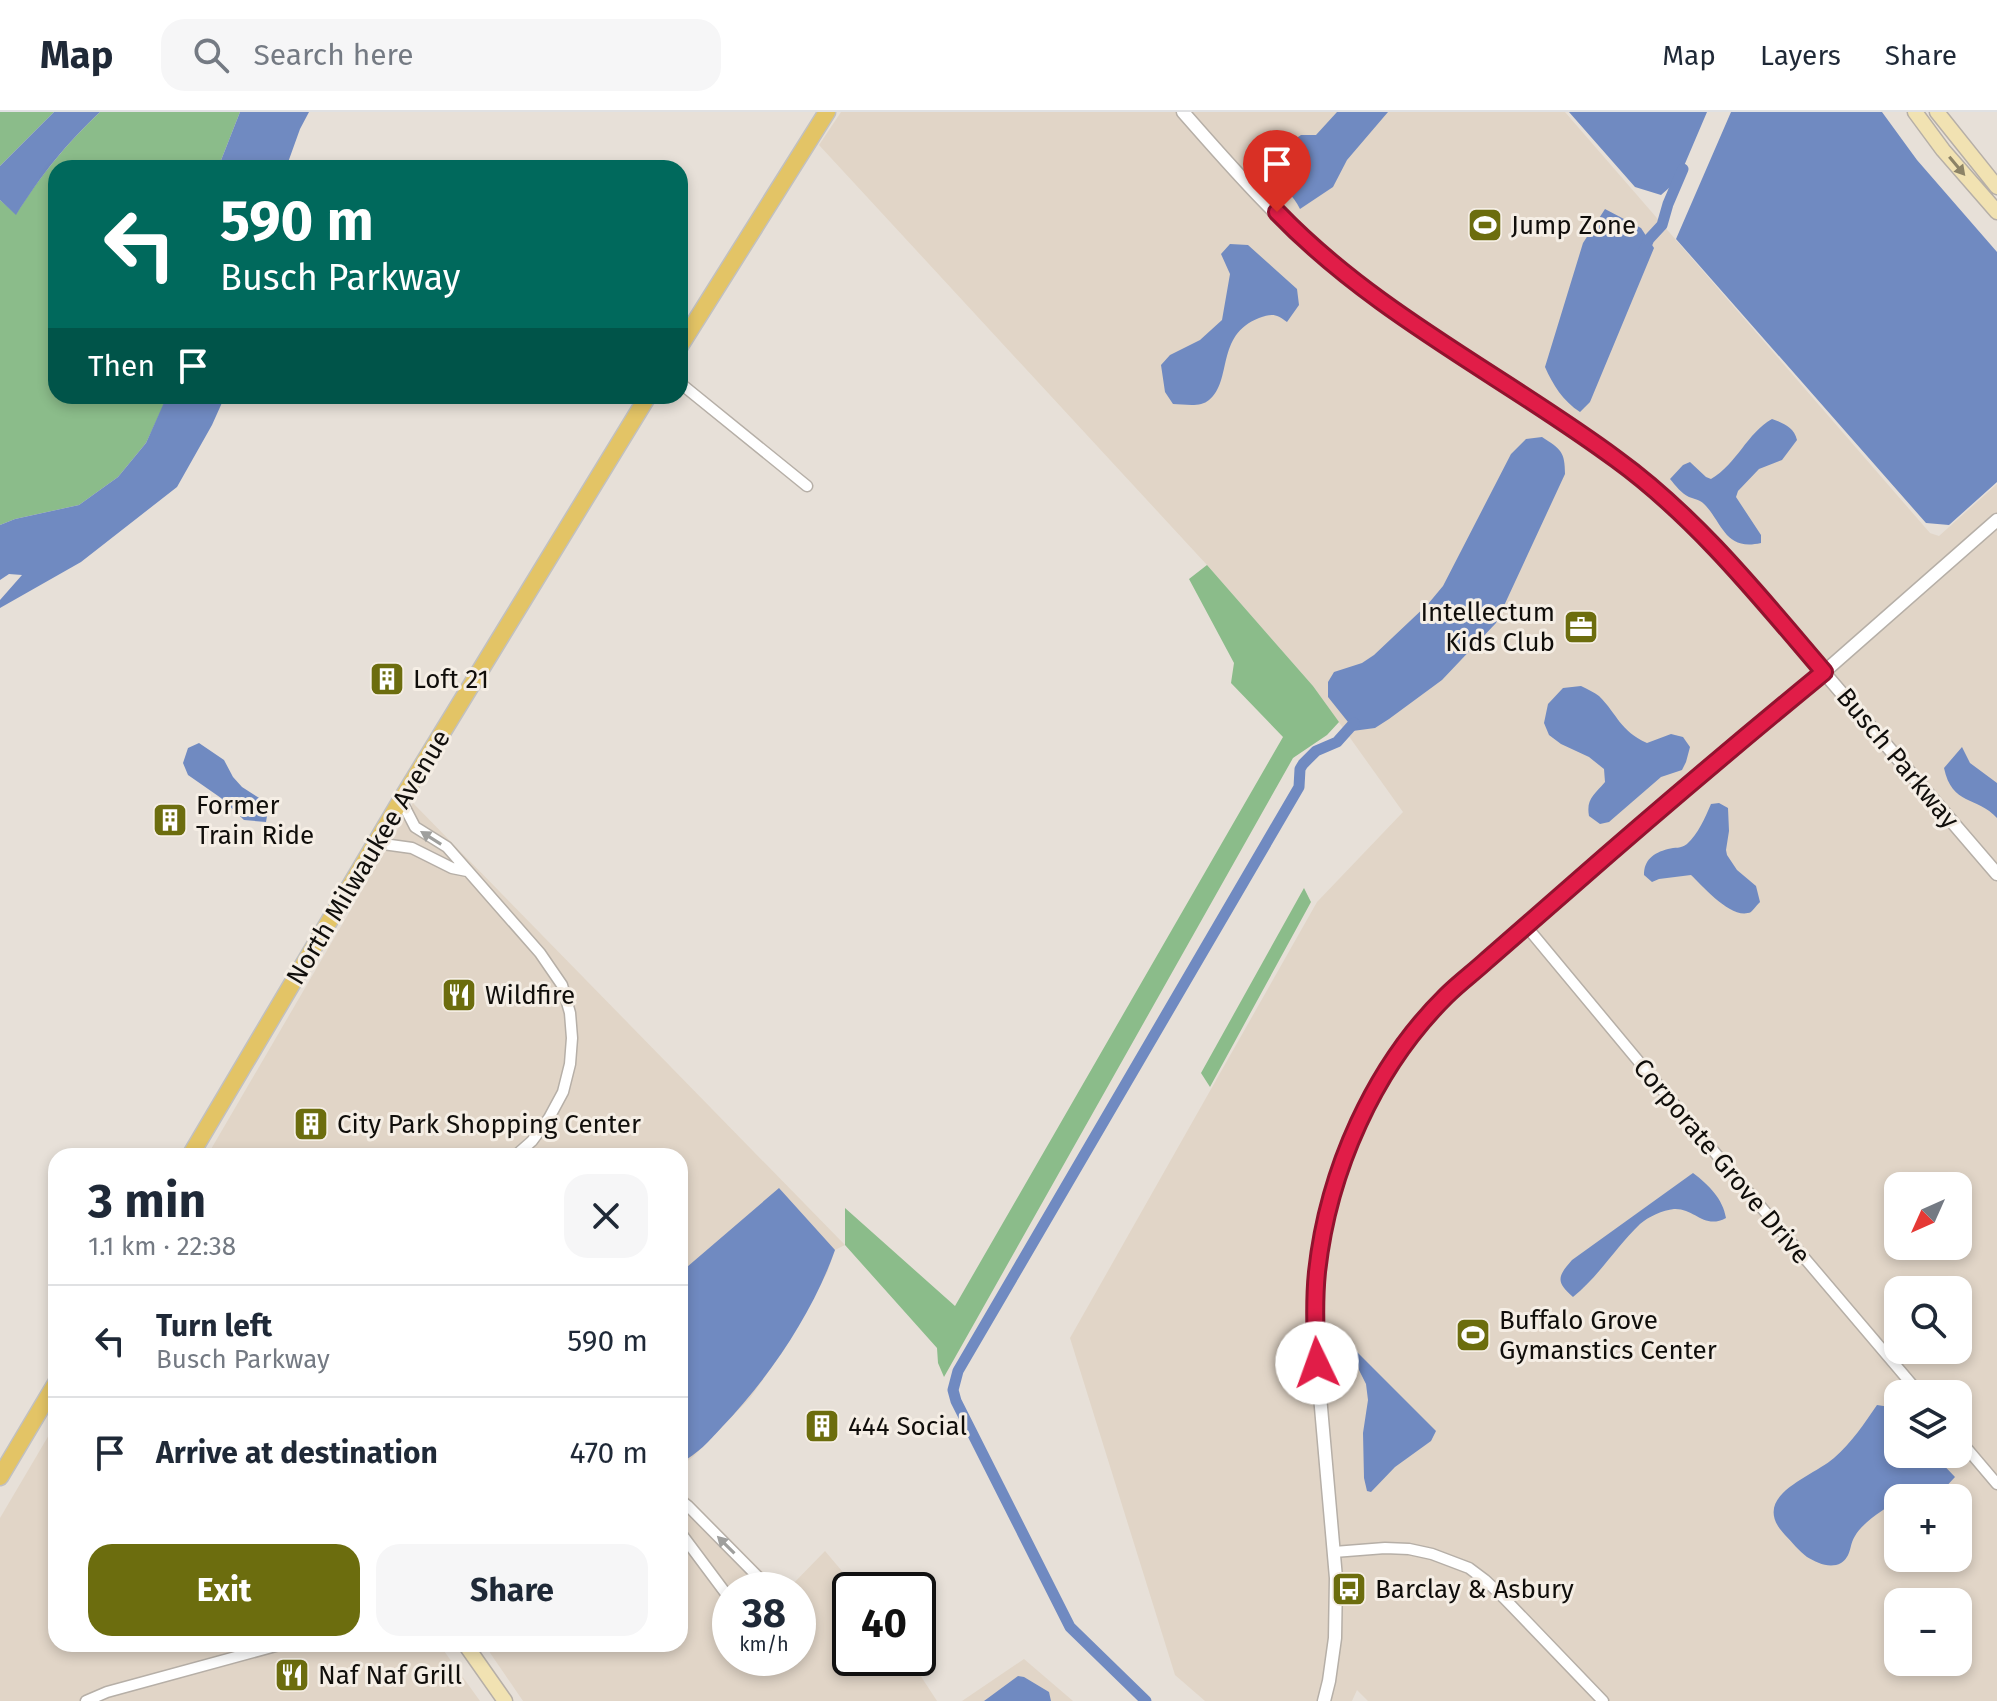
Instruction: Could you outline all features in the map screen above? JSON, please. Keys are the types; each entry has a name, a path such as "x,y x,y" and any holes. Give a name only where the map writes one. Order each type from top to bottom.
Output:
{"main road":[{"path":"688,333 827,112"},
{"path":"1937,112 1997,187"},
{"path":"1920,114 1943,150 1997,212"},
{"name":"North Milwaukee Avenue","path":"195,1148 401,800 643,404"},
{"path":"0,1477 48,1396"},
{"path":"471,1652 505,1701"}],"street":[{"name":"Busch Parkway","path":"1183,112 1295,231 1343,273 1618,460 1664,499 1731,565 1997,874"},
{"path":"688,389 807,486"},
{"path":"1324,1701 1335,1638 1336,1578 1315,1327 1317,1271 1333,1191 1345,1155 1378,1086 1401,1050 1446,996 1997,520"},
{"path":"401,800 415,827 447,847 543,956 562,985 570,1013 570,1064 563,1092 549,1118 524,1148"},
{"path":"376,843 412,848 452,868 467,871"},
{"name":"Corporate Grove Drive","path":"1526,926 1908,1380"},
{"path":"1972,1455 1997,1484"},
{"path":"688,1506 753,1572"},
{"path":"688,1543 712,1575"},
{"path":"1334,1552 1409,1549 1469,1568 1504,1598 1603,1701"},
{"path":"86,1701 107,1692 254,1652"}],"shaded area":[{"path":"841,112 1565,112 1930,533 1939,536 1997,484 1997,1701 1368,1701 1357,1690 1352,1701 1205,1701 1175,1675 1070,1338 1317,902 1403,812 1313,686 1207,565 819,145"},
{"path":"413,803 845,1245 835,1250 827,1273 784,1350 750,1398 688,1461 688,1148 212,1148"},
{"path":"48,1437 48,1652 445,1652 480,1701 0,1701 0,1518"},
{"path":"688,1497 763,1572 712,1572 712,1676 816,1676 816,1572 805,1572 825,1551 843,1572 832,1572 832,1676 921,1676 937,1701 523,1701 489,1652 688,1652"},
{"path":"1024,1659 1073,1701 962,1701"}],"green space":[{"path":"0,112 54,112 0,166"},
{"path":"100,112 240,112 221,160 55,160"},
{"path":"48,169 48,404 164,404 146,443 118,477 79,505 0,525 0,200 16,214"},
{"path":"1207,565 1313,686 1339,722 1327,735 1293,758 944,1377 938,1363 937,1348 845,1245 845,1208 955,1306 1283,737 1231,683 1234,663 1189,579"},
{"path":"1304,888 1311,902 1210,1087 1201,1073"}],"water":[{"path":"54,112 100,112 55,160 48,160 48,169 16,215 0,200 0,166"},
{"path":"240,112 309,112 289,160 221,160"},
{"path":"1337,112 1388,112 1347,160 1333,187 1300,209 1262,166 1270,152 1301,135 1316,135"},
{"path":"1569,112 1707,112 1678,180 1661,195 1635,187"},
{"path":"1731,112 1882,112 1917,160 1997,252 1997,482 1949,525 1926,523 1676,239"},
{"path":"1605,209 1641,228 1654,248 1590,402 1580,412 1559,392 1545,367 1583,243"},
{"path":"1230,244 1248,245 1297,289 1299,305 1287,322 1274,315 1264,316 1236,335 1221,382 1209,400 1197,405 1173,404 1165,392 1161,365 1170,355 1200,340 1222,320 1230,274 1221,254"},
{"path":"163,404 221,404 177,487 81,562 0,608 0,600 22,575 9,574 0,580 0,525 79,505 118,477 146,443"},
{"path":"1772,419 1791,429 1797,440 1782,460 1759,469 1738,491 1736,497 1761,535 1761,543 1740,543 1727,535 1704,504 1684,494 1670,479 1690,462 1711,479"},
{"path":"1542,437 1561,452 1565,474 1496,623 1442,680 1389,719 1375,728 1345,732 1348,722 1328,697 1328,682 1334,672 1362,663 1374,655 1428,604 1443,586 1511,454 1526,439"},
{"path":"1581,686 1599,696 1625,728 1638,738 1647,743 1671,734 1683,737 1690,747 1682,770 1661,777 1609,822 1600,824 1589,816 1589,805 1605,782 1604,769 1549,735 1544,723 1548,704 1563,688"},
{"path":"199,743 224,760 242,787 264,801 268,810 266,822 244,820 221,798 188,775 183,763 188,748"},
{"path":"1962,747 1970,763 1997,783 1997,818 1959,795 1948,780 1944,768"},
{"path":"1719,803 1728,808 1727,855 1737,870 1756,886 1760,902 1751,912 1735,912 1691,875 1652,882 1644,875 1650,858 1687,844 1698,831 1711,804"},
{"path":"1693,1173 1714,1193 1726,1218 1712,1222 1674,1209 1656,1214 1640,1224 1573,1297 1567,1292 1560,1279 1572,1260"},
{"path":"779,1188 835,1250 815,1297 773,1366 739,1408 688,1458 688,1266"},
{"path":"1356,1351 1436,1431 1431,1441 1395,1467 1371,1492 1367,1491 1364,1478 1363,1433 1368,1400"},
{"path":"1877,1405 1884,1406 1884,1468 1946,1468 1955,1477 1948,1484 1884,1484 1884,1510 1858,1531 1845,1560 1832,1565 1819,1563 1804,1555 1785,1535 1776,1521 1774,1509 1787,1489 1834,1458"},
{"path":"1018,1676 1049,1692 1051,1701 984,1701"}],"waterway":[{"path":"1644,250 1662,225 1683,169"},
{"path":"1146,1701 1070,1627 953,1390 958,1371 1299,787 1303,764 1316,751 1337,742 1354,723"}],"place":[{"name":"Jump Zone","path":"1485,225"},
{"name":"Intellectum Kids Club","path":"1581,627"},
{"name":"Loft 21","path":"387,679"},
{"name":"Former Train Ride","path":"170,820"},
{"name":"Wildfire","path":"459,995"},
{"name":"City Park Shopping Center","path":"311,1124"},
{"name":"Buffalo Grove Gymanstics Center","path":"1473,1335"},
{"name":"444 Social","path":"822,1426"},
{"name":"Barclay & Asbury","path":"1349,1589"},
{"name":"Naf Naf Grill","path":"292,1675"}],"route":[{"path":"1277,212 1326,260 1361,287 1618,460 1710,543 1824,672 1662,807 1446,996 1401,1050 1362,1118 1333,1191 1317,1271 1317,1363"}]}
